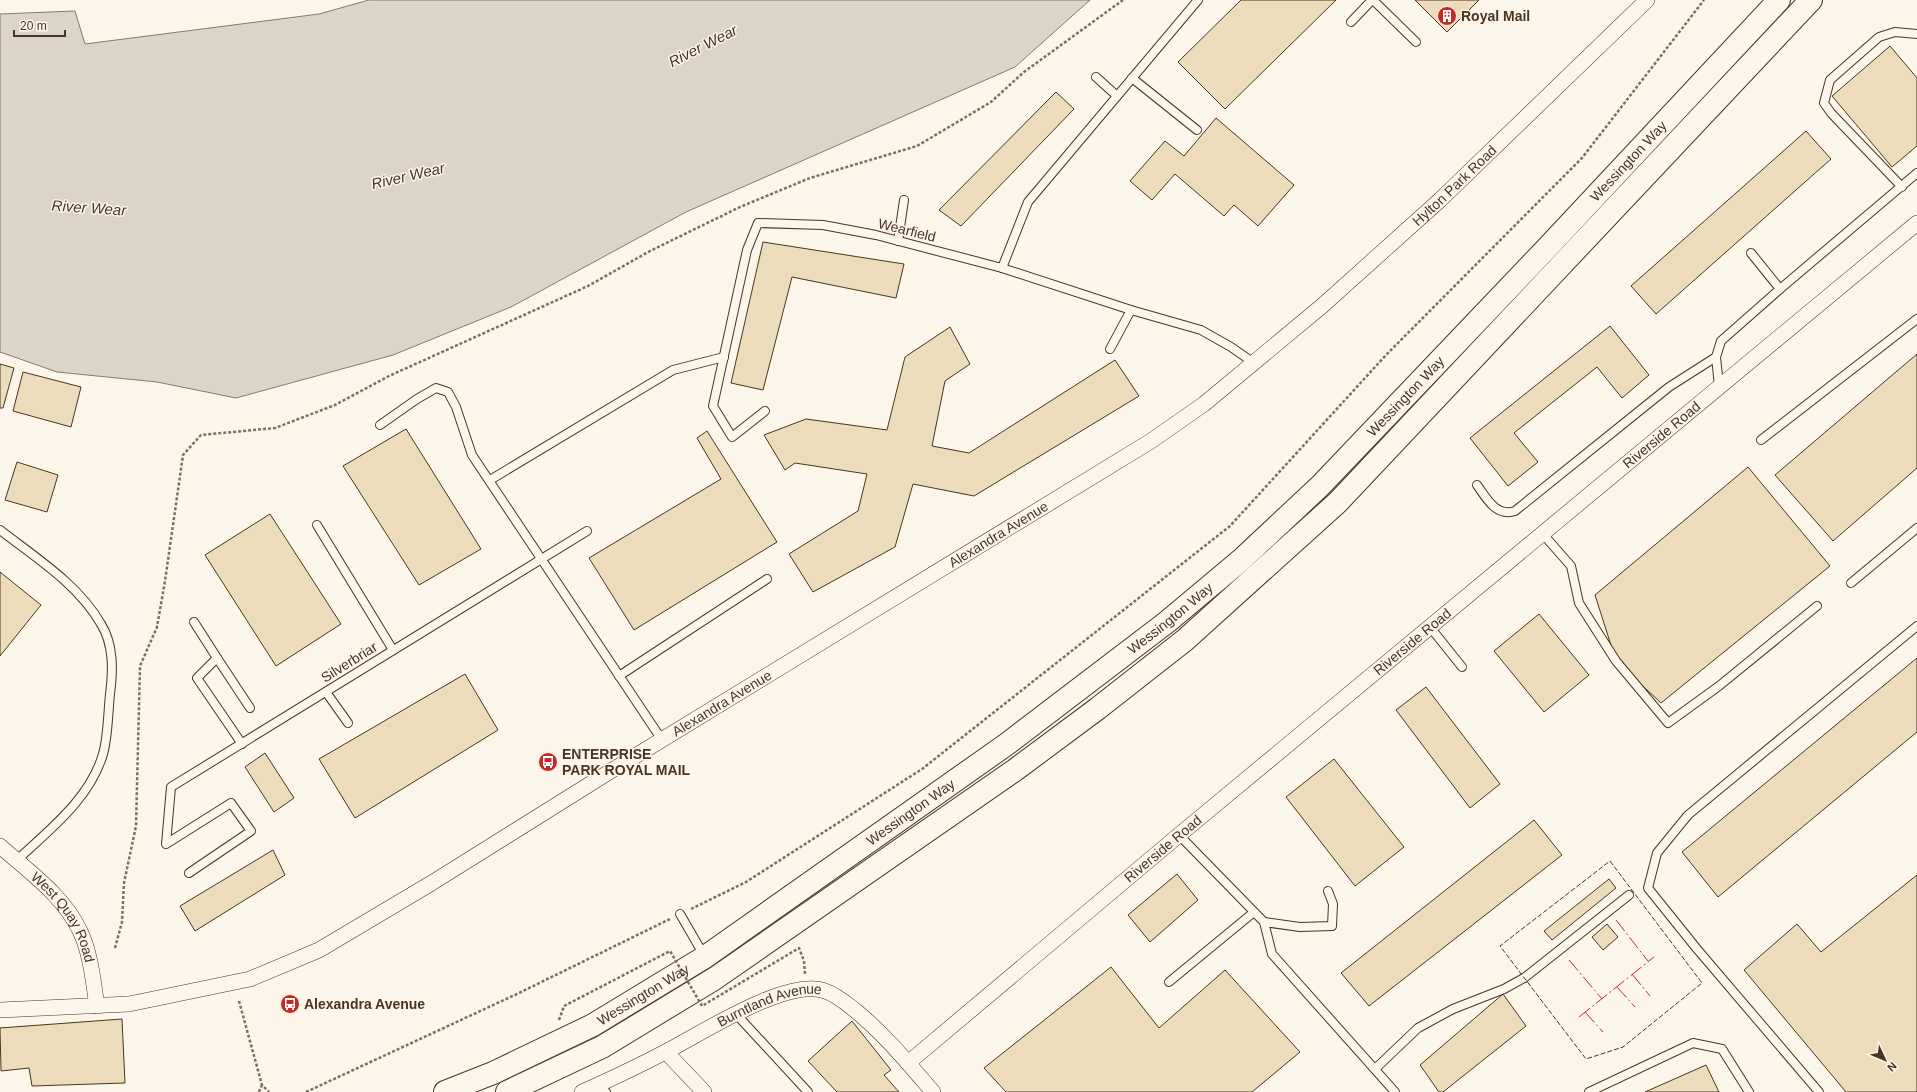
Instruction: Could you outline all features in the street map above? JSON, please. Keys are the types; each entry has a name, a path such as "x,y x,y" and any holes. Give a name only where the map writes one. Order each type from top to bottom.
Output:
{"main road":[{"name":"Wessington Way","path":"445,1092 500,1069 593,1025 705,957 1008,744 1167,622 1242,560 1320,486 1546,249 1779,0"},
{"name":"Wessington Way","path":"507,1092 602,1047 664,1011 720,975 1015,770 1097,709 1185,640 1338,502 1811,0"}],"street":[{"name":"Hylton Park Road","path":"1254,364 1322,306 1440,200 1647,0"},
{"name":"Riverside Road","path":"908,1063 1179,835 1917,223"},
{"name":"Alexandra Avenue","path":"0,1010 128,1004 244,980 319,950 430,884 662,740 1151,441 1204,404 1254,364"},
{"name":"West Quay Road","path":"0,846 64,905 80,930 89,956 97,1006"},
{"name":"Burntland Avenue","path":"582,1092 602,1088 736,1014 777,995 805,988 825,991 844,1001 879,1030 933,1092"},
{"path":"666,1052 704,1092"}],"lane":[{"path":"1002,268 1028,202 1198,0"},
{"path":"1351,22 1373,0 1416,42"},
{"path":"1902,187 1831,113 1824,103 1830,80 1879,37 1895,32 1917,34"},
{"path":"1096,77 1117,96"},
{"path":"1132,78 1197,130"},
{"path":"1719,386 1716,358 1721,341 1780,289 1902,187 1917,172"},
{"path":"898,241 904,200"},
{"name":"Wearfield","path":"765,411 732,436 713,406 747,250 758,224 823,225 898,241 1002,268 1131,310 1201,330 1231,347 1254,364"},
{"path":"1751,253 1780,289"},
{"path":"1110,349 1131,310"},
{"path":"1761,440 1917,319"},
{"path":"490,480 673,370 724,357"},
{"path":"1477,485 1493,507 1499,511 1508,513 1515,511 1669,387 1716,358"},
{"path":"380,425 436,388 448,392 456,408 472,455 662,740"},
{"path":"317,525 393,650"},
{"path":"1851,583 1917,528"},
{"path":"0,530 77,592 102,624 111,644 111,682 104,754 92,780 67,814 16,861"},
{"name":"Silverbriar","path":"189,873 250,831 231,803 166,844 171,787 587,531"},
{"path":"1542,533 1571,566 1579,602 1616,661 1668,723 1719,686 1817,606"},
{"path":"618,676 767,579"},
{"path":"194,622 250,708"},
{"path":"1819,1092 1697,949 1648,888 1657,852 1688,815 1917,626"},
{"path":"1430,627 1462,667"},
{"path":"217,658 197,678 242,744"},
{"path":"326,692 348,723"},
{"path":"1179,835 1264,922 1272,954 1395,1092"},
{"path":"1264,922 1300,927 1332,926 1333,904 1328,891"},
{"path":"1375,1069 1418,1028 1453,1009 1504,990 1524,978 1629,895"},
{"path":"1169,982 1254,912"},
{"path":"680,914 705,957"},
{"path":"736,1014 808,1092"},
{"path":"1589,1092 1693,1043 1722,1048 1749,1092"}],"path":[{"path":"115,948 122,922 124,882 136,826 140,666 157,627 183,455 201,435 275,428 335,405 389,376 588,286 650,251 740,207 810,178 917,146 991,102 1024,72 1123,0"},
{"path":"306,1092 519,993 746,882 922,769 1230,526 1386,355 1582,158 1704,0"},
{"path":"564,1006 670,951 702,1006 799,948 804,960"},
{"path":"239,1001 262,1085 269,1092"},
{"path":"259,1092 262,1085"}],"water":[{"name":"River Wear","path":"369,0 1090,0 1015,67 686,212 511,307 393,355 236,398 157,382 57,372 0,352 0,14 75,11 85,44 319,14"}],"building":[{"path":"1241,0 1336,0 1225,109 1178,62"},
{"name":"Royal Mail","path":"1415,0 1479,0 1447,32"},
{"path":"1890,46 1917,78 1917,146 1892,167 1832,96"},
{"path":"1056,92 1074,109 961,226 939,210"},
{"path":"1216,118 1294,185 1258,226 1234,205 1224,216 1175,174 1152,200 1130,181 1165,141 1184,156"},
{"path":"1806,131 1831,159 1656,314 1631,286"},
{"path":"763,242 904,264 896,298 792,277 763,390 731,383"},
{"path":"1610,326 1649,375 1622,398 1597,367 1514,433 1538,462 1508,486 1470,438"},
{"path":"950,327 970,364 945,381 932,446 969,453 1115,360 1139,396 974,496 913,484 895,547 813,592 789,554 858,511 867,474 795,463 785,470 764,435 806,419 887,430 905,357"},
{"path":"1917,354 1917,468 1833,541 1775,475"},
{"path":"0,364 14,368 3,408 0,408"},
{"path":"23,372 81,387 71,427 13,411"},
{"path":"406,429 481,549 419,585 343,466"},
{"path":"707,431 777,542 634,630 589,558 721,479 697,438"},
{"path":"17,462 58,475 47,512 5,500"},
{"path":"1748,467 1830,566 1661,703 1616,661 1595,595"},
{"path":"270,514 341,624 276,666 205,555"},
{"path":"0,572 41,605 0,656"},
{"path":"1539,614 1589,675 1544,712 1494,651"},
{"path":"1917,658 1917,732 1718,897 1682,852"},
{"path":"465,674 498,730 355,818 319,759"},
{"path":"1426,687 1500,784 1470,808 1396,710"},
{"path":"265,753 294,798 274,812 245,767"},
{"path":"1334,759 1404,847 1355,886 1286,797"},
{"path":"1534,820 1562,855 1369,1006 1341,973"},
{"path":"273,850 285,875 195,931 180,906"},
{"path":"1177,874 1198,900 1150,942 1128,915"},
{"path":"1917,875 1917,1092 1846,1092 1744,970 1797,924 1821,952"},
{"path":"1609,879 1616,888 1552,940 1544,931"},
{"path":"1607,924 1618,937 1603,950 1592,937"},
{"path":"1111,967 1159,1028 1225,970 1300,1052 1252,1092 1006,1092 984,1068"},
{"path":"1503,994 1526,1026 1443,1092 1439,1092 1420,1065"},
{"path":"122,1019 125,1083 32,1086 29,1068 1,1071 0,1028"},
{"path":"852,1021 891,1070 884,1075 899,1092 837,1092 808,1061"},
{"path":"1706,1065 1719,1092 1645,1092"}],"fence":[{"path":"1610,861 1702,983 1623,1047 1586,1059 1500,946 1610,861"}],"power":[{"path":"1616,920 1648,961"},
{"path":"1579,1017 1654,957"},
{"path":"1569,960 1602,999"},
{"path":"1632,974 1650,996"},
{"path":"1617,987 1635,1007"},
{"path":"1585,1012 1603,1032"}],"place":[{"name":"Royal Mail","path":"1447,16"},
{"name":"ENTERPRISE PARK ROYAL MAIL","path":"548,762"},
{"name":"Alexandra Avenue","path":"290,1004"}]}
